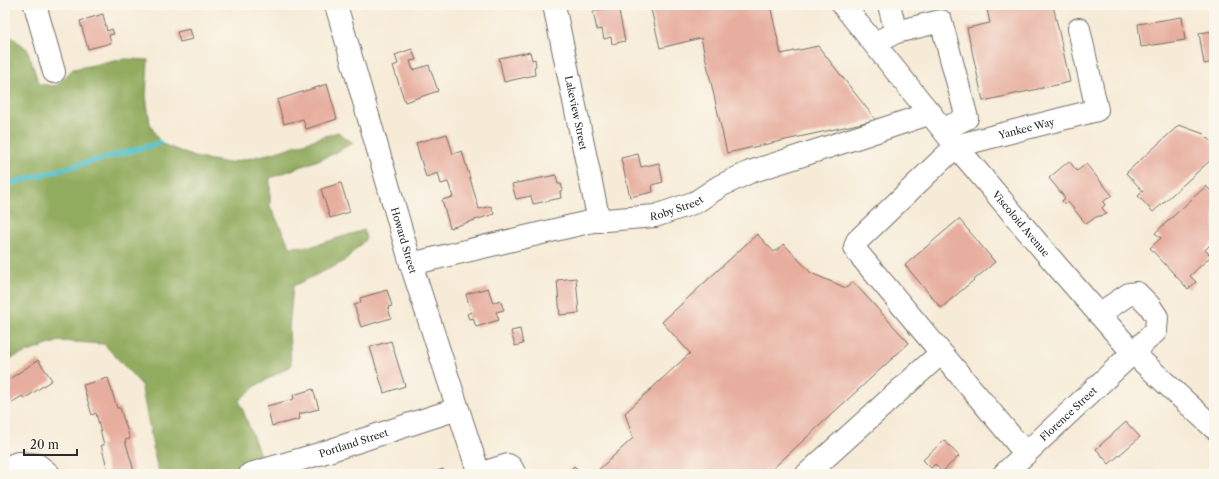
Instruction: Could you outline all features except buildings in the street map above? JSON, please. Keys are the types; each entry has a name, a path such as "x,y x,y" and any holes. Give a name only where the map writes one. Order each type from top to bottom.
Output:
{"street":[{"path":"35,5 54,72"},
{"name":"Howard Street","path":"336,5 411,264 479,474"},
{"name":"Lakeview Street","path":"554,5 599,221"},
{"name":"Viscoloid Avenue","path":"843,5 1057,266 1133,353 1214,428"},
{"path":"889,5 896,32"},
{"path":"875,44 896,32 941,21 967,118 982,139"},
{"name":"Yankee Way","path":"944,129 982,139 1097,110 1079,30"},
{"path":"967,118 944,129 857,241 855,247 857,252 1026,454"},
{"name":"Roby Street","path":"411,264 599,221 654,216 696,202 720,186 750,172 862,136 944,129"},
{"name":"Florence Street","path":"1004,474 1156,331 1157,317 1149,305 1137,293 1130,294 1100,314"},
{"path":"807,474 941,353"},
{"name":"Portland Street","path":"250,474 319,454 457,409"},
{"path":"5,468 18,463 38,465 49,474"},
{"path":"479,474 508,465 515,474"}],"green space":[{"path":"5,32 27,49 39,84 56,86 73,69 126,59 148,60 146,96 150,124 160,143 194,157 228,163 273,153 338,132 353,143 329,156 270,178 270,206 290,247 313,246 364,230 366,239 343,262 293,286 289,328 291,366 257,385 239,400 261,458 213,474 161,474 157,467 141,384 104,344 59,341 5,361"}],"waterway":[{"path":"5,183 12,183 160,143"}]}
